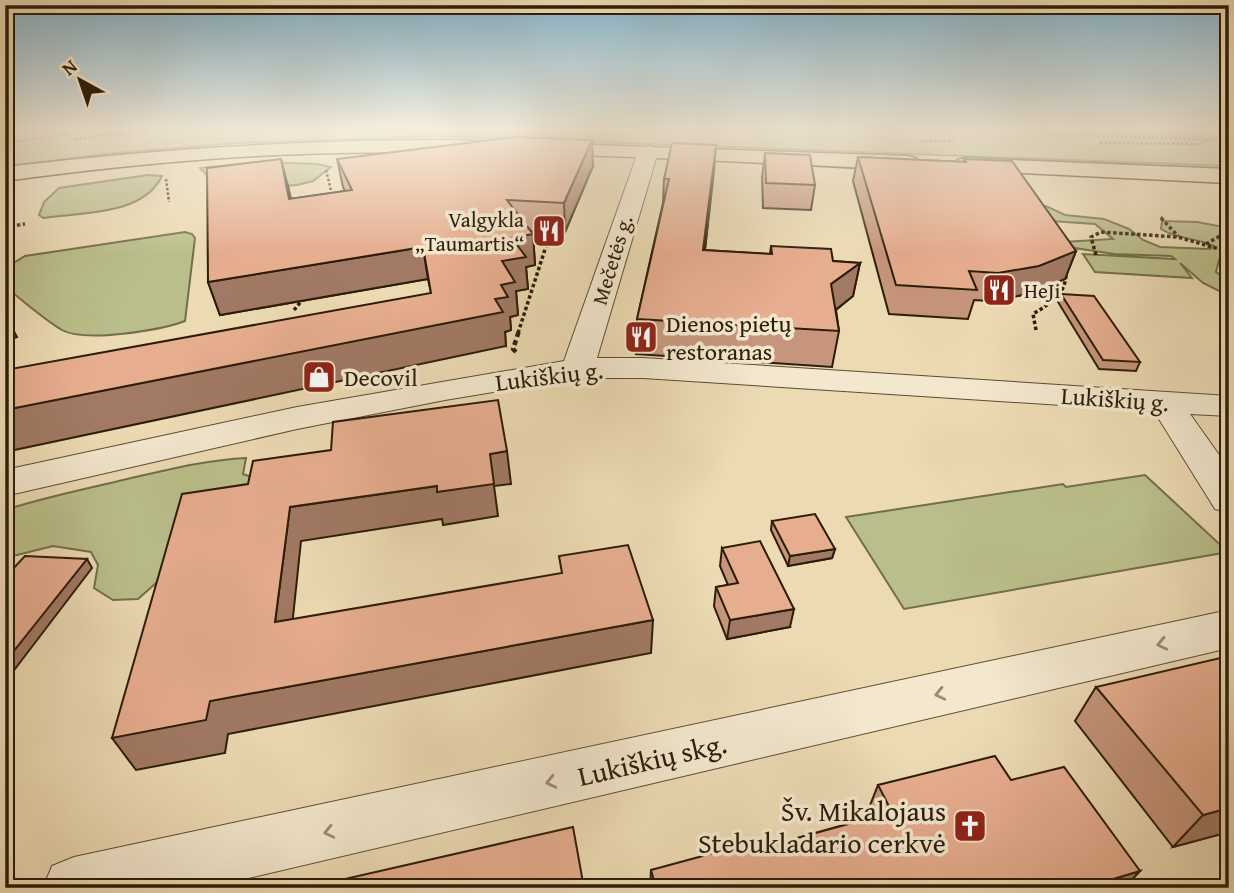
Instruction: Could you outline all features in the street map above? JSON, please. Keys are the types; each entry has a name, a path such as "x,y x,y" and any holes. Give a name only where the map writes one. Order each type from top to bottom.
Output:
{"main road":[{"path":"5,174 35,171"},
{"path":"1097,171 1229,176"}],"street":[{"name":"Mečetės g.","path":"578,368 642,171"},
{"name":"Lukiškių g.","path":"5,484 297,418 578,368 643,368 1229,406"},
{"path":"1165,402 1229,499"},
{"name":"Lukiškių skg.","path":"74,888 227,856 1229,629"}],"path":[{"path":"326,171 334,204"},
{"path":"166,177 169,202"},
{"path":"1161,217 1178,237"},
{"path":"5,227 25,224"},
{"path":"1205,245 1229,231"},
{"path":"1096,255 1091,237 1101,233 1178,237 1229,252"},
{"path":"519,355 513,349 549,237"},
{"path":"1036,330 1033,314 1059,297 1065,288 1068,273 1062,260"},
{"path":"294,310 303,299"}],"green space":[{"path":"203,171 326,171 313,181 297,185 211,192"},
{"path":"148,175 162,176 153,189 141,199 126,205 92,213 43,218 39,215 44,202 59,188"},
{"path":"1039,206 1046,206 1065,215 1104,219 1129,229 1143,240 1160,247 1210,249 1214,246 1167,232 1161,229 1162,221 1197,222 1229,228 1229,262 1219,260 1216,272 1229,281 1229,296 1203,283 1180,263 1192,278 1095,272 1083,254 1175,259 1171,256 1114,254 1068,247 1064,242 1113,239 1095,224 1051,221"},
{"path":"185,232 195,238 185,321 174,325 123,334 73,334 62,330 5,287 5,268 25,256"},
{"path":"246,458 243,474 257,479 164,576 138,599 113,600 94,588 98,565 91,552 53,546 5,558 5,510 171,469"},
{"path":"1145,475 1228,552 904,609 846,517 1063,484 1066,487"}],"building":[{"path":"207,171 283,171 289,199 352,190 343,171 578,171 564,203 507,200 533,234 512,238 526,257 502,261 515,282 501,285 508,297 495,299 503,312 5,410 5,370 431,293 423,247 208,282"},
{"path":"666,171 713,171 703,250 772,254 771,246 831,249 833,261 860,263 831,284 839,331 637,319 669,179 664,179"},
{"path":"766,171 813,171 815,185 766,183"},
{"path":"862,171 1019,171 1076,251 1039,266 998,273 969,271 977,290 896,285"},
{"path":"1061,294 1094,296 1140,362 1103,360"},
{"path":"498,400 507,451 490,454 494,484 437,492 437,486 290,507 275,622 562,573 559,556 628,545 653,620 210,701 206,720 112,738 182,494 248,484 253,461 331,450 333,422"},
{"path":"815,514 835,549 790,556 772,521"},
{"path":"760,541 794,609 730,620 716,587 738,583 722,548"},
{"path":"25,556 87,559 5,662 5,572 10,572"},
{"path":"1229,656 1229,808 1203,815 1096,687"},
{"path":"995,756 1011,780 1064,767 1140,871 1106,881 1110,888 656,888 651,870 758,841 761,848 892,812 878,785"},
{"path":"573,827 584,888 336,888 336,881"}],"place":[{"name":"Valgykla „Taumartis“","path":"549,231"},
{"name":"HeJi","path":"999,290"},
{"name":"Dienos pietų restoranas","path":"641,337"},
{"name":"Decovil","path":"319,377"},
{"name":"Šv. Mikalojaus Stebukladario cerkvė","path":"970,826"}]}
